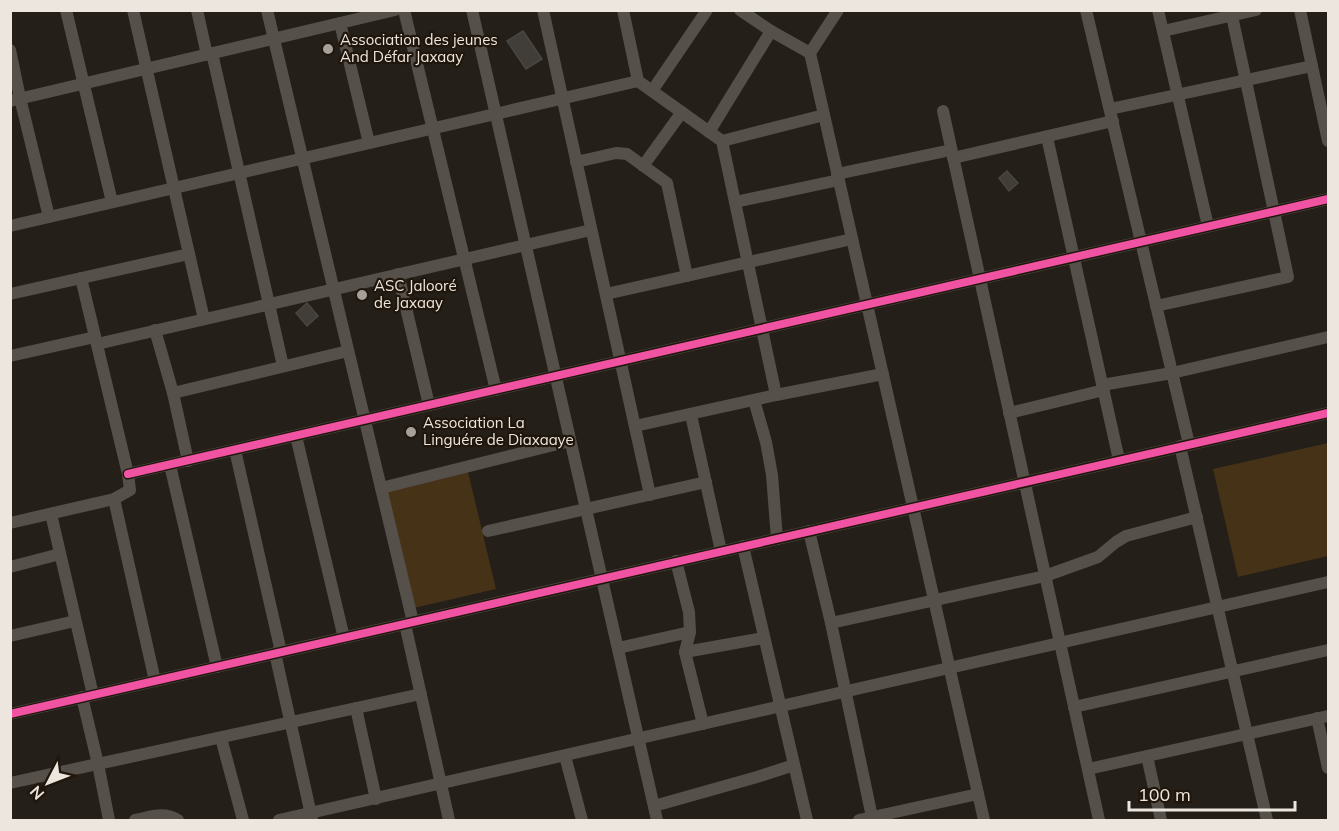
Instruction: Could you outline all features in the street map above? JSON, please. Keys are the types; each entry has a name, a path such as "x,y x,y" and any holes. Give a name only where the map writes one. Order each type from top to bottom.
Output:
{"street":[{"path":"66,10 112,202"},
{"path":"133,10 204,319"},
{"path":"197,10 284,366"},
{"path":"267,10 381,488 421,694 449,820"},
{"path":"15,99 395,10"},
{"path":"404,10 496,390"},
{"path":"472,10 657,820"},
{"path":"543,10 650,495"},
{"path":"623,10 638,81 722,141 776,395"},
{"path":"652,91 707,10"},
{"path":"740,10 810,53"},
{"path":"838,10 810,53 984,820"},
{"path":"1086,10 1172,373 1197,517 1267,820"},
{"path":"1158,10 1208,226"},
{"path":"1163,31 1256,10"},
{"path":"1300,10 1329,141"},
{"path":"1156,306 1288,277 1232,16"},
{"path":"340,23 369,143"},
{"path":"710,132 771,31"},
{"path":"10,50 15,99 49,217"},
{"path":"735,202 838,177 1047,136 1178,95 1312,66"},
{"path":"10,226 638,81"},
{"path":"943,111 1099,820"},
{"path":"644,166 682,112"},
{"path":"722,141 824,115"},
{"path":"1047,136 1119,460"},
{"path":"576,162 616,153 627,154 667,183 687,276"},
{"path":"128,474 1329,199"},
{"path":"10,356 155,330 591,230"},
{"path":"606,294 852,239"},
{"path":"10,294 189,254"},
{"path":"398,274 429,405"},
{"path":"10,523 114,499 130,490 81,278"},
{"path":"155,330 173,393 188,461"},
{"path":"1009,413 1103,387 1329,337"},
{"path":"173,393 348,351"},
{"path":"635,426 883,374"},
{"path":"754,400 766,442 772,475 777,538"},
{"path":"10,714 1329,412"},
{"path":"691,415 721,551"},
{"path":"296,436 344,638"},
{"path":"381,488 570,441"},
{"path":"235,450 311,817"},
{"path":"170,465 217,667"},
{"path":"488,531 706,483"},
{"path":"114,499 155,681"},
{"path":"51,514 75,621 109,820"},
{"path":"831,623 1045,576 1098,557 1126,536 1197,517"},
{"path":"809,531 872,817"},
{"path":"743,546 807,820"},
{"path":"10,567 60,555"},
{"path":"676,561 689,612 690,632 685,652 703,724"},
{"path":"279,820 311,817 376,799 1329,582"},
{"path":"10,636 75,621"},
{"path":"618,648 690,632"},
{"path":"685,652 764,638"},
{"path":"1074,706 1329,650"},
{"path":"10,783 421,694"},
{"path":"356,708 376,799"},
{"path":"1088,769 1323,717 1329,768"},
{"path":"221,738 243,820"},
{"path":"565,756 582,820"},
{"path":"1147,756 1161,820"},
{"path":"654,806 794,765"},
{"path":"859,820 906,815 978,794"},
{"path":"135,820 158,815 178,820"}],"shaded area":[{"path":"1328,443 1328,556 1238,577 1213,469"},
{"path":"468,472 496,589 414,608 386,491"}],"building":[{"path":"523,31 542,59 526,69 507,41"},
{"path":"1007,171 1018,183 1009,191 999,178"},
{"path":"307,303 318,316 307,326 296,313"}],"cycle path":[{"path":"128,474 1328,199"},
{"path":"10,714 1328,413"}],"place":[{"name":"Association des jeunes And Défar Jaxaay","path":"328,49"},
{"name":"ASC Jalooré de Jaxaay","path":"362,295"},
{"name":"Association La Linguére de Diaxaaye","path":"411,432"}]}
